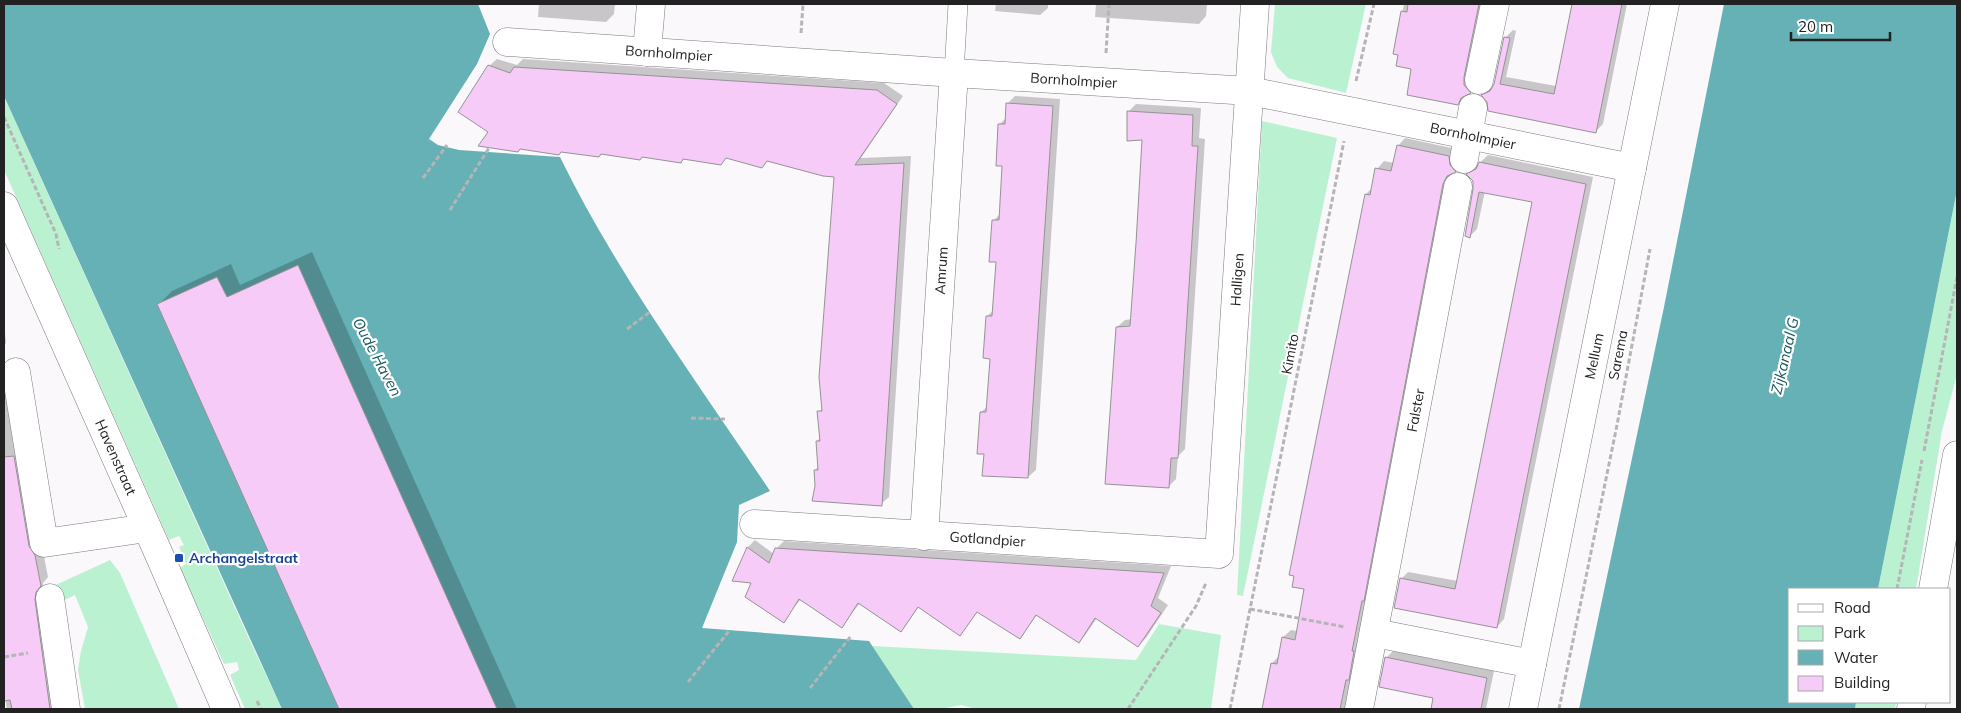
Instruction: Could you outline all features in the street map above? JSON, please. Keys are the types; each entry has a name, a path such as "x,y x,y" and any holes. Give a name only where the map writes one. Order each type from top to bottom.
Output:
{"street":[{"path":"647,52 651,4"},
{"name":"Halligen","path":"1219,554 1255,4"},
{"path":"1479,80 1495,4"},
{"name":"Mellum","path":"1523,709 1665,4"},
{"name":"Bornholmpier","path":"507,42 954,73 1250,91 1350,112 1466,147 1632,168"},
{"name":"Amrum","path":"924,536 954,73"},
{"path":"1466,147 1473,108"},
{"name":"Falster","path":"1359,709 1458,187"},
{"name":"Havenstraat","path":"4,206 226,709"},
{"path":"16,372 44,543 147,528"},
{"path":"1933,588 1957,455"},
{"name":"Gotlandpier","path":"754,524 1219,554"},
{"path":"50,598 66,709"},
{"path":"1374,633 1532,664"}],"lane":[{"name":"Amrum","path":"954,73 958,4"}],"path":[{"path":"1104,82 1109,4"},
{"name":"Kimito","path":"1230,709 1350,112 1374,4"},
{"path":"423,178 447,145"},
{"path":"450,210 489,148"},
{"name":"Sarema","path":"1559,709 1651,240"},
{"path":"1897,588 1957,276"},
{"path":"627,329 650,312"},
{"path":"691,418 725,419"},
{"path":"1128,709 1196,606 1219,554"},
{"path":"1250,608 1374,633"},
{"path":"688,682 729,630"},
{"path":"810,688 851,636"}],"green space":[{"path":"1275,4 1366,4 1346,93 1288,78 1277,67 1271,52"},
{"path":"4,96 282,709 245,709 230,675 239,670 237,662 224,664 180,568 186,564 179,547 184,545 179,536 169,540 4,170"},
{"path":"1262,121 1337,138 1243,596 1237,595"},
{"path":"1957,190 1957,374 1942,431 1916,588 1878,588"},
{"path":"110,560 120,573 179,709 85,709 78,670 88,627 75,595 54,605 49,588"},
{"path":"1159,624 1221,635 1211,709 976,709 961,705 941,709 914,709 872,646 1136,660"},
{"path":"1856,703 1896,703 1895,709 1855,709"}],"water":[{"name":"Oude Haven","path":"4,4 478,4 490,34 477,64 429,139 438,145 459,150 560,157 582,201 633,286 770,491 739,505 737,542 702,628 869,641 914,709 282,709 4,96"},
{"name":"Zijkanaal G","path":"1724,4 1957,4 1957,190 1878,588 1788,588 1788,703 1856,703 1855,709 1579,709 1664,307"}],"building":[{"path":"1408,4 1479,4 1464,77 1464,85 1471,93 1461,98 1458,105 1407,95 1411,69 1396,66 1398,55 1393,54 1401,11 1407,12"},
{"path":"1572,4 1622,4 1596,133 1488,111 1487,102 1481,95 1490,91 1494,84 1504,37 1510,38 1500,84 1554,94"},
{"path":"488,65 510,73 514,67 877,90 897,104 855,165 904,163 882,506 812,501 815,486 814,470 818,470 816,441 820,441 817,411 822,411 819,377 834,177 823,176 767,161 762,168 726,158 721,165 683,159 681,163 642,157 640,160 601,154 599,157 561,152 559,155 520,149 518,152 478,146 488,132 458,112"},
{"path":"1006,103 1053,106 1028,478 982,476 984,454 977,454 980,412 986,412 990,359 983,358 986,316 992,316 996,262 989,262 992,220 999,220 1002,166 996,166 998,124 1005,124"},
{"path":"1127,111 1193,115 1192,146 1198,146 1178,458 1171,458 1169,488 1105,484 1116,327 1130,326 1136,243 1142,140 1127,141"},
{"path":"1397,145 1449,156 1450,165 1456,172 1447,176 1443,184 1364,601 1362,601 1352,651 1354,651 1349,680 1346,680 1340,709 1262,709 1271,663 1277,664 1282,637 1295,640 1304,589 1292,587 1294,576 1289,575 1365,194 1370,195 1375,168 1391,171"},
{"path":"1479,162 1586,184 1497,628 1394,608 1400,578 1455,589 1532,202 1479,192 1470,238 1465,236 1473,189 1473,181 1466,174 1476,169"},
{"path":"298,265 497,709 339,709 157,304 217,277 227,297"},
{"path":"14,456 29,546 35,555 41,586 36,592 35,600 50,709 12,709 10,700 4,701 4,457"},
{"path":"747,547 769,563 775,548 1164,573 1151,606 1161,613 1138,647 1095,618 1079,643 1036,615 1020,639 977,612 960,636 918,607 901,632 858,603 842,628 799,599 784,623 745,597 751,583 732,581"},
{"path":"1385,657 1487,678 1481,709 1431,709 1433,698 1379,687"}],"place":[{"name":"Archangelstraat","path":"179,558"}]}
